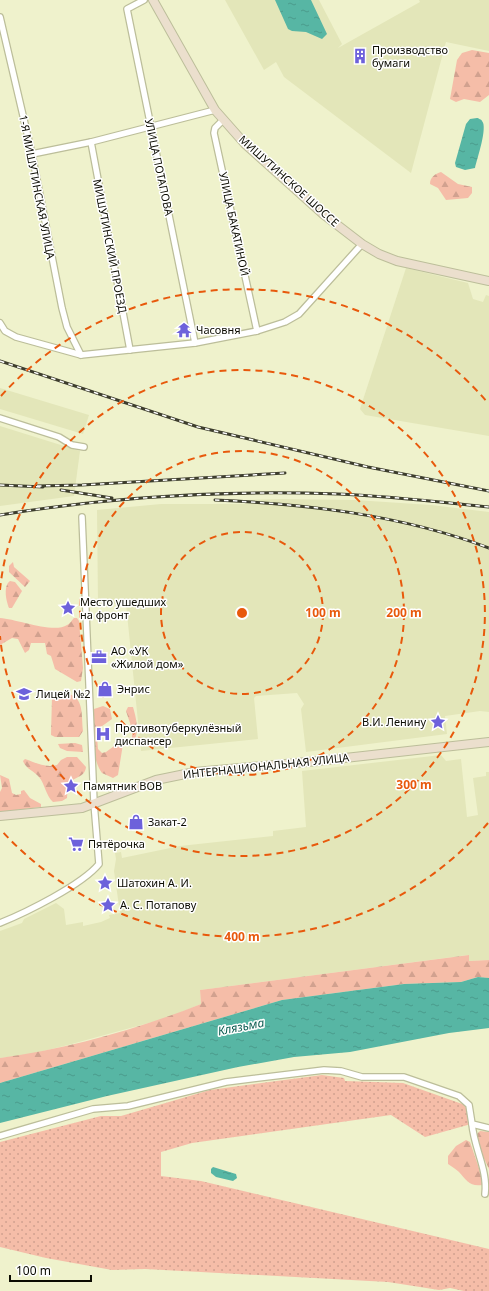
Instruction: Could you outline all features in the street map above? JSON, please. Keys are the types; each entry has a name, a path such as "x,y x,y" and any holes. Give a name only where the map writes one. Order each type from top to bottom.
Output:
{"street":[{"name":"УЛИЦА ПОТАПОВА","path":"144,0 127,9 195,343"},
{"name":"МИШУТИНСКОЕ ШОССЕ","path":"153,0 215,110 245,144 323,214 362,244 379,254 397,261 489,281"},
{"name":"1-Я МИШУТИНСКАЯ УЛИЦА","path":"0,17 32,154 62,308 67,327 81,355"},
{"path":"32,154 91,142 215,110"},
{"name":"УЛИЦА БАКАТИНОЙ","path":"223,120 215,128 214,133 257,330"},
{"name":"МИШУТИНСКИЙ ПРОЕЗД","path":"91,142 130,350"},
{"path":"0,323 5,331 16,337 81,355 195,343 257,330 285,322 299,314 362,244"},
{"path":"0,418 59,437 72,445 84,447"},
{"path":"0,923 19,916 74,884 97,866 99,862 94,803 82,517"},
{"name":"ИНТЕРНАЦИОНАЛЬНАЯ УЛИЦА","path":"0,816 82,808 156,780 195,772 318,761 489,742"},
{"path":"0,1136 94,1109 128,1106 226,1082 324,1070 341,1071 362,1077 404,1077 459,1096 469,1105 473,1135 486,1184 485,1194"},
{"path":"472,1124 489,1128"}],"shaded area":[{"path":"225,0 319,0 342,44 338,48 420,2 419,0 489,0 489,51 446,42 411,173 284,77 276,62 264,70"},
{"path":"406,268 468,283 473,299 483,302 486,295 489,296 489,436 365,415 360,409"},
{"path":"0,388 89,415 83,434 0,409"},
{"path":"0,426 80,451 74,496 0,506"},
{"path":"246,500 355,500 431,505 489,512 489,712 480,711 445,716 447,734 306,752 301,709 304,704 297,693 256,696 254,698 258,739 141,751 126,604 98,604 97,510 161,504 245,504"},
{"path":"441,755 446,761 461,759 467,817 478,815 473,778 486,776 486,772 489,772 489,960 469,961 468,955 200,990 201,1004 167,1018 31,1054 0,1058 0,931 22,923 24,919 56,903 64,909 66,925 83,922 83,926 101,922 110,918 109,915 120,913 114,871 116,859 115,853 121,852 122,858 180,846 273,836 273,831 306,827 302,771"}],"green space":[{"path":"472,50 489,53 489,95 480,102 464,99 456,102 450,99 457,60 462,53"},
{"path":"441,172 458,184 472,187 472,193 468,198 446,200 438,188 430,184 433,176"},
{"path":"13,562 14,567 30,581 25,587 9,572 9,566"},
{"path":"10,581 15,582 22,591 12,608 9,608 6,594 6,586"},
{"path":"0,618 53,628 67,625 74,618 77,618 79,621 83,668 81,681 77,682 55,669 51,656 47,654 45,643 31,643 29,650 25,653 18,639 12,638 0,645"},
{"path":"66,693 76,698 81,708 83,731 79,737 55,737 51,735 52,696"},
{"path":"103,706 110,709 112,719 98,729 98,749 102,753 106,752 121,741 123,744 118,775 113,778 102,773 98,766 94,751 94,709"},
{"path":"128,707 133,707 137,723 135,739 132,740 132,729 126,711"},
{"path":"75,743 82,745 83,752 67,751 60,748 58,744"},
{"path":"67,757 77,757 86,767 82,775 68,783 67,798 62,801 53,802 39,777 26,766 23,761 25,759 41,765 53,766 57,765 61,760"},
{"path":"0,775 9,779 12,793 16,795 21,794 21,791 24,790 30,798 41,804 41,807 0,812 0,792 2,788"},
{"path":"469,955 469,961 489,960 489,978 478,977 461,982 404,984 282,1000 0,1083 0,1058 76,1044 152,1022 201,1004 200,990"},
{"path":"322,1075 344,1078 345,1081 403,1083 465,1105 471,1124 425,1137 391,1115 192,1143 161,1152 161,1176 201,1181 489,1249 489,1291 464,1291 450,1288 439,1290 388,1282 145,1269 112,1270 46,1258 0,1247 0,1142 101,1116 121,1116 210,1090"},
{"path":"480,1131 489,1132 489,1169 481,1152 477,1134"},
{"path":"466,1140 470,1142 483,1180 482,1185 471,1184 458,1171 448,1164 448,1156 456,1146"}],"water":[{"path":"275,0 311,0 327,34 322,39 306,32 292,31 288,29"},
{"path":"477,118 484,124 482,143 475,168 465,170 456,167 455,163 466,124 470,119"},
{"name":"Клязьма","path":"478,977 489,978 489,1028 449,1033 350,1052 294,1057 238,1067 107,1096 0,1123 0,1083 282,1000 404,984 461,982"},
{"path":"213,1167 236,1174 237,1178 233,1181 216,1177 211,1173 211,1169"}],"railway":[{"path":"0,361 198,427 368,467 489,491"},
{"path":"37,486 82,485 285,473"},
{"path":"0,485 43,487"},
{"path":"61,490 112,498"},
{"path":"0,515 126,499 254,493 357,495 489,507"},
{"path":"215,500 319,508 354,513 422,527 489,548"}],"place":[{"name":"Производство бумаги","path":"360,56"},
{"name":"Часовня","path":"184,330"},
{"name":"Место ушедших на фронт","path":"68,608"},
{"name":"АО «УК «Жилой дом»","path":"99,657"},
{"name":"Энрис","path":"105,689"},
{"name":"Лицей №2","path":"24,694"},
{"name":"В.И. Ленину","path":"438,722"},
{"name":"Противотуберкулёзный диспансер","path":"103,734"},
{"name":"Памятник ВОВ","path":"71,786"},
{"name":"Закат-2","path":"136,822"},
{"name":"Пятёрочка","path":"76,844"},
{"name":"Шатохин А. И.","path":"105,883"},
{"name":"А. С. Потапову","path":"108,905"}]}
